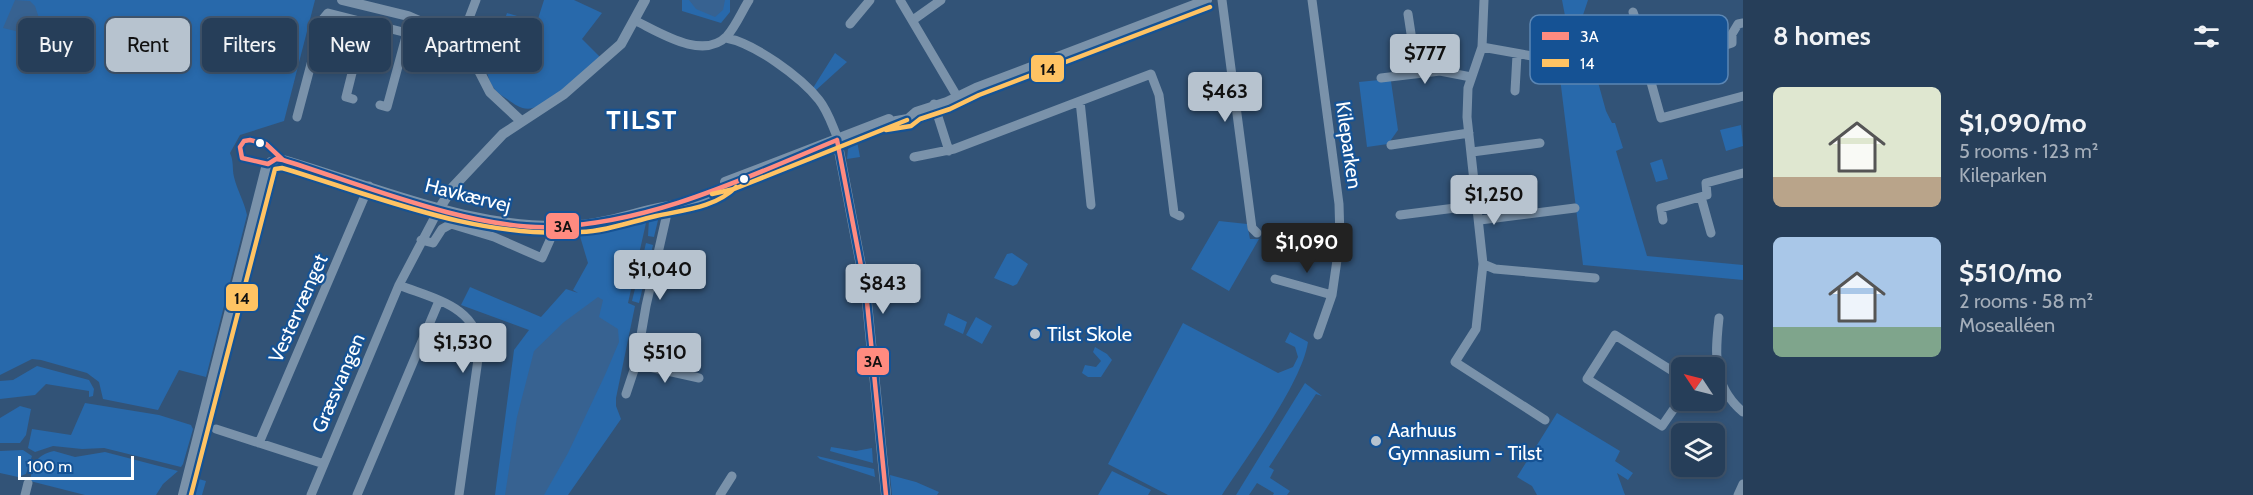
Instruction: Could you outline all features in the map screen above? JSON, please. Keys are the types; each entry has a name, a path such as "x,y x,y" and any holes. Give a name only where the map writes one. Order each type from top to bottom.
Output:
{"street":[{"path":"342,0 407,18"},
{"path":"470,18 477,0"},
{"path":"439,209 453,187 482,154 521,121 564,94 621,44 636,21 645,0"},
{"path":"726,38 749,0"},
{"path":"850,19 870,0"},
{"path":"900,0 958,95"},
{"path":"913,20 941,0"},
{"name":"Havkærvej","path":"183,495 268,164 283,160 439,209 492,222 550,227 616,220 664,207 701,190 731,182 837,137 885,123 910,111 916,112 1207,0"},
{"path":"1222,0 1252,228 1257,233"},
{"name":"Kileparken","path":"1312,0 1339,204 1340,239 1332,295 1318,335"},
{"path":"1484,0 1482,48 1471,77 1467,105 1479,205 1483,264 1476,329 1455,362 1545,420"},
{"path":"369,18 374,8"},
{"path":"323,18 328,13 353,18"},
{"path":"1408,14 1417,72"},
{"path":"636,21 684,43 699,45 726,38 754,48 810,90 827,113 837,137 866,292 886,495"},
{"path":"1728,44 1732,43 1732,34 1738,24 1743,23"},
{"path":"380,105 387,107 407,33 391,28"},
{"path":"1482,48 1530,56"},
{"path":"1515,90 1517,55"},
{"path":"1381,78 1417,72 1452,71 1471,77"},
{"path":"297,117 309,72"},
{"path":"353,72 346,97 353,99"},
{"path":"480,72 490,92 521,121"},
{"path":"914,157 949,151 1151,74 1159,95 1174,213 1180,216"},
{"path":"1651,84 1660,118 1743,96"},
{"path":"1080,100 1091,205"},
{"path":"934,104 949,151"},
{"path":"1391,145 1403,138 1469,133"},
{"path":"1472,152 1536,147"},
{"path":"1663,220 1661,208 1707,195 1706,183 1743,173"},
{"name":"Vestervænget","path":"259,443 369,186"},
{"path":"1701,197 1711,233"},
{"path":"1411,202 1412,213"},
{"path":"1400,215 1479,205"},
{"path":"626,394 636,364 646,306 666,218 664,207"},
{"path":"1480,220 1553,214 1575,208"},
{"name":"Græsvangen","path":"310,495 399,285 439,209"},
{"name":"Havkærvej","path":"421,240 433,243 442,229 451,224 494,237 542,258 550,240"},
{"path":"1483,264 1495,269 1596,278"},
{"path":"1275,279 1332,295"},
{"path":"399,285 439,301 466,316 474,325 480,343 459,495"},
{"path":"357,495 439,301"},
{"path":"1715,357 1719,318"},
{"path":"1671,370 1615,335 1587,379 1662,426 1672,411"},
{"path":"636,364 699,378"},
{"path":"1725,390 1743,412"},
{"path":"216,429 324,464"},
{"path":"720,495 732,476"},
{"path":"25,495 28,483"},
{"path":"1738,495 1743,484"}],"shaded area":[{"path":"0,0 315,0 297,70 297,18 202,18 202,72 297,72 284,121 240,135 230,153 235,182 247,215 206,377 179,370 158,410 103,399 99,382 87,373 41,360 32,359 0,375"},
{"path":"15,0 30,1 35,6 39,18 18,18 18,32 3,28"},
{"path":"544,0 574,0 602,13 582,39 600,57 551,99 526,109 501,95 493,87 488,72 542,72 542,18 538,18"},
{"path":"682,0 730,0 730,12 721,23 682,11"},
{"path":"689,0 725,0 723,10 715,17 696,9"},
{"path":"1562,0 1588,0 1583,15 1565,15"},
{"path":"507,13 524,18 505,18"},
{"path":"835,53 847,62 815,91 813,88"},
{"path":"1391,81 1398,130 1388,144 1367,147 1359,82"},
{"path":"1561,84 1599,84 1606,111 1612,123 1615,123 1623,148 1616,151 1647,256 1743,265 1743,280 1583,265"},
{"path":"1741,125 1743,146 1726,151 1720,130"},
{"path":"857,141 860,157 847,159 848,149"},
{"path":"1662,159 1668,179 1656,182 1650,163"},
{"path":"659,216 654,237 648,236 649,219"},
{"path":"643,221 646,223 628,303 635,306 616,398 616,406 621,419 568,495 495,495 514,350 529,330 461,305 470,287 541,317 566,289 578,293 573,290 588,263 579,233"},
{"path":"1219,221 1247,224 1250,239 1259,239 1229,291 1191,269"},
{"path":"646,243 653,245 639,303 632,301"},
{"path":"1012,253 1028,264 1017,284 1013,286 994,278 1007,254"},
{"path":"598,297 603,300 599,317 618,329 619,342 605,375 568,453 544,495 505,495 517,417 534,351 564,322"},
{"path":"948,313 967,322 963,334 944,325"},
{"path":"976,317 992,326 982,344 966,335"},
{"path":"1183,323 1278,373 1293,367 1298,357 1295,347 1285,342 1290,332 1308,342 1304,359 1284,399 1222,495 1168,495 1108,464"},
{"path":"1095,347 1112,360 1101,377 1088,377 1082,373 1085,365 1096,367 1101,361 1093,352"},
{"path":"37,366 89,380 94,389 93,396 89,397 89,391 46,384 35,395 0,399 0,381 13,380"},
{"path":"1305,383 1322,396 1316,394 1269,467 1274,470 1270,478 1290,491 1287,495 1273,495 1274,493 1257,483 1249,495 1236,495"},
{"path":"85,403 159,415 191,425 193,429 183,464 181,467 104,448 82,449 53,446 35,452 28,448 32,429 71,435"},
{"path":"20,406 31,409 26,435 20,443 0,443 0,418"},
{"path":"1557,413 1620,451 1615,461 1633,473 1628,480 1617,473 1625,495 1537,495 1532,486 1517,477"},
{"path":"831,447 856,451 872,448 873,463 830,451"},
{"path":"23,450 32,456 26,474 18,477 0,473 0,451"},
{"path":"54,451 75,457 105,452 178,471 163,484 156,495 85,495 30,481 36,461 43,455"},
{"path":"817,456 874,469 875,477 820,459"},
{"path":"1112,471 1151,490 1148,495 1098,495"},
{"path":"890,475 916,482 939,492 937,495 892,495"},
{"path":"195,478 206,481 202,495 191,495"}],"transit line":[{"name":"14","path":"886,130 911,126 920,119 950,109 979,95 1210,7"},
{"name":"14","path":"712,194 734,189 907,120"},
{"name":"3A","path":"250,140 266,144 283,160 276,159 268,164 242,158 240,147 244,141 250,140"},
{"name":"3A","path":"837,140 866,292 886,495"},
{"name":"3A","path":"283,160 416,204 487,221 520,226 551,227 589,224 662,208 733,183 837,140"},
{"name":"14","path":"191,495 275,169 282,168 429,214 504,229 542,232 599,230 688,210 718,200 736,187"}],"place":[{"name":"Tilst Skole","path":"1035,334"},
{"name":"Aarhuus Gymnasium - Tilst","path":"1376,441"}],"district":[{"name":"TILST","path":"642,120"}]}
